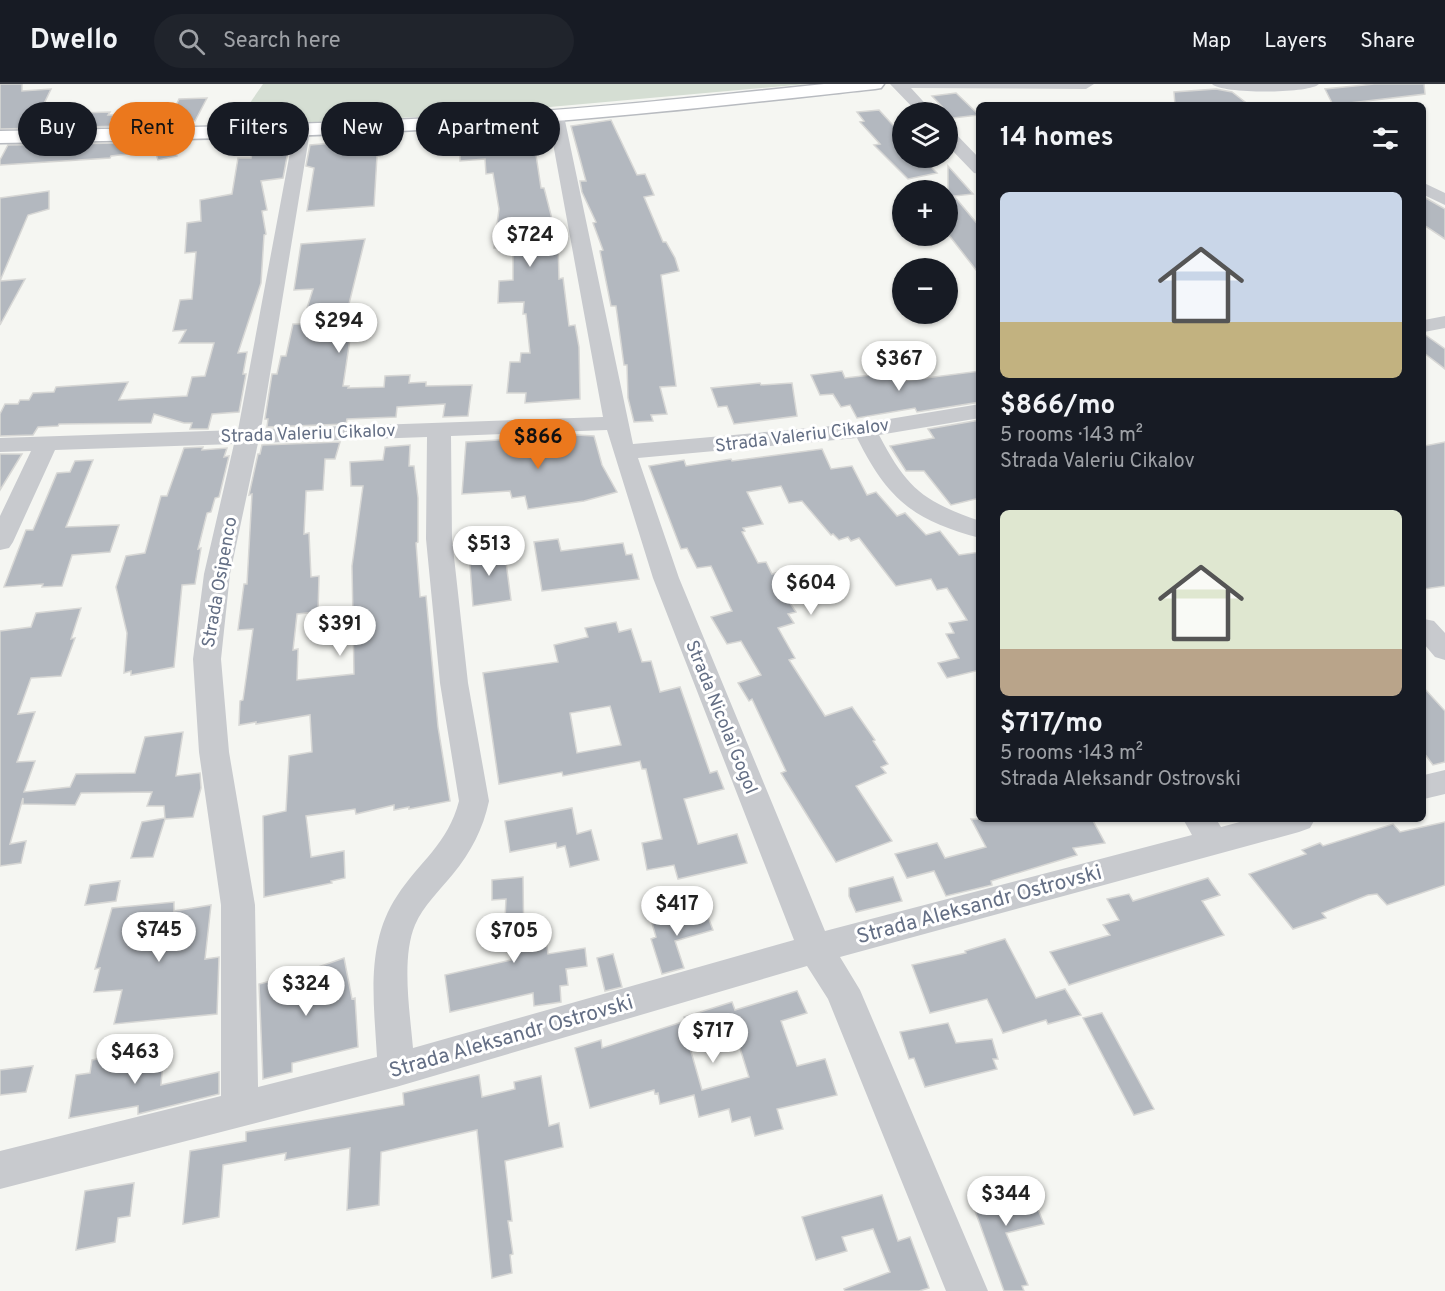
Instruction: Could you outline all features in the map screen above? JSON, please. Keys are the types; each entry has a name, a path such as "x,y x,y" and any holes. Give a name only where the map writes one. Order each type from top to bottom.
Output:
{"main road":[{"path":"560,116 874,84"},
{"path":"309,131 416,124"},
{"path":"0,137 207,133"}],"street":[{"path":"898,84 916,102"},
{"path":"912,84 1086,84"},
{"path":"1220,84 1272,87 1311,84"},
{"path":"1272,87 1289,101"},
{"name":"Strada Nicolai Gogol","path":"560,136 616,423 666,578 815,949 842,990 967,1291"},
{"path":"958,146 976,165"},
{"name":"Strada Osipenco","path":"240,1110 238,905 214,752 207,659 217,574 248,435 298,156"},
{"path":"1426,189 1444,199"},
{"path":"1426,326 1445,322"},
{"name":"Strada Valeriu Cikalov","path":"624,452 721,445 866,429 976,412"},
{"name":"Strada Valeriu Cikalov","path":"0,445 616,423"},
{"path":"396,1070 391,955 394,935 400,919 459,843 471,821 474,801 454,683 439,539 439,429"},
{"path":"866,429 882,464 906,497 931,513 976,529"},
{"path":"0,542 46,444"},
{"path":"1426,630 1445,650"},
{"path":"1426,787 1445,782"},
{"name":"Strada Aleksandr Ostrovski","path":"0,1170 396,1070 815,949 1206,830 1274,822"}],"shaded area":[{"path":"263,84 807,84 560,106 560,102 416,102 416,117 404,118 404,102 321,102 321,122 309,122 309,102 251,102"}],"building":[{"path":"0,84 22,84 22,91 51,89 45,102 18,102 18,129 0,129"},
{"path":"1374,84 1424,84 1425,94 1358,102 1332,102 1325,89"},
{"path":"1216,89 1232,92 1245,102 1175,102 1174,92"},
{"path":"956,93 976,112 976,115 958,117 958,102 938,102 932,96"},
{"path":"207,98 195,121 195,102 178,102 179,99"},
{"path":"879,110 892,124 892,163 874,145 880,144 860,122 864,121 857,112"},
{"path":"97,112 109,112 109,126 97,127"},
{"path":"611,120 637,175 645,174 654,195 644,197 663,242 666,242 675,258 679,271 661,275 676,386 660,387 667,414 651,415 653,421 634,422 628,398 627,365 624,365 616,306 611,306 600,251 603,250 593,223 596,222 582,192 580,181 586,181 571,126"},
{"path":"97,143 109,143 110,158 0,165 0,160 8,145 18,145 18,156 97,156"},
{"path":"321,144 321,156 377,156 374,206 307,211 314,168 306,166 310,145"},
{"path":"157,156 177,156 158,160"},
{"path":"251,156 287,156 283,178 261,181 267,210 262,211 266,234 264,235 261,283 238,353 247,352 243,374 246,374 239,412 212,414 208,429 190,429 192,423 184,423 154,414 151,423 59,424 58,426 38,427 33,435 0,436 0,414 5,404 18,404 20,400 29,400 33,393 54,392 56,387 128,382 119,400 187,396 192,377 205,376 214,343 179,343 186,330 173,331 180,300 192,299 196,252 185,253 187,223 201,221 200,200 232,194 238,158 251,158"},
{"path":"460,156 536,156 541,188 544,188 558,242 559,279 563,278 569,326 575,325 579,347 580,399 525,403 526,393 507,393 510,362 520,362 521,353 530,353 526,314 523,314 524,302 498,303 499,281 513,280 513,247 494,248 499,209 493,173 486,174 485,159 460,161"},
{"path":"897,168 932,168 937,173 908,179"},
{"path":"948,168 950,168 973,194 958,196 958,180 948,180"},
{"path":"49,191 49,209 28,215 0,281 0,198"},
{"path":"1426,198 1445,209 1445,239 1426,226"},
{"path":"958,201 976,222 976,270 957,246"},
{"path":"365,239 346,316 354,316 346,339 350,339 343,386 349,386 348,388 384,387 385,376 410,375 409,383 426,382 426,386 472,385 468,416 443,417 445,404 397,407 396,417 347,419 346,424 267,427 268,419 265,419 272,374 277,374 281,356 286,356 293,324 302,324 313,289 294,290 301,244"},
{"path":"25,279 0,325 0,281"},
{"path":"1426,335 1445,349 1445,369 1426,355"},
{"path":"842,371 845,378 897,372 903,381 976,372 976,403 917,412 915,408 857,418 850,405 841,407 833,394 820,395 811,375"},
{"path":"760,383 761,385 792,383 797,416 734,424 727,406 718,407 711,388"},
{"path":"976,421 976,499 951,505 924,471 906,471 890,446 934,438 928,429"},
{"path":"594,436 602,465 617,492 584,501 528,509 525,496 512,498 510,491 462,494 466,442"},
{"path":"340,442 335,459 325,459 323,490 306,491 304,534 309,533 311,577 319,576 318,612 297,614 293,650 298,649 297,680 354,674 352,566 363,486 351,486 350,462 383,460 385,447 410,445 409,466 414,466 418,498 418,542 416,543 420,597 426,596 438,727 450,801 409,809 409,807 394,810 394,805 356,814 355,809 306,816 311,857 344,851 345,878 331,881 332,883 264,897 263,816 286,811 289,756 312,752 310,715 239,725 240,701 243,700 253,629 238,630 244,584 247,584 252,494 249,495 262,445"},
{"path":"1445,442 1445,586 1426,589 1426,446"},
{"path":"203,447 202,450 227,448 224,457 229,456 219,497 215,498 211,512 207,513 198,549 201,548 195,584 182,585 174,667 131,675 131,671 124,673 127,633 116,587 126,556 145,553 161,496 167,496 184,448"},
{"path":"822,449 831,469 852,466 867,495 876,492 897,516 905,513 926,535 940,531 959,555 976,553 976,671 947,678 938,663 959,658 946,634 954,633 949,623 967,620 947,588 937,590 931,579 896,586 859,538 851,541 848,537 839,540 833,534 831,535 802,501 789,503 781,486 747,492 763,524 743,528 745,531 742,532 758,563 766,562 772,574 779,572 788,590 785,590 788,596 786,597 796,612 788,614 794,623 778,628 795,658 789,660 825,716 852,707 875,740 873,741 888,764 881,767 886,773 856,786 892,841 836,862 781,773 786,771 752,699 749,701 738,683 761,675 741,641 727,644 711,617 732,611 711,566 697,568 687,548 681,549 649,466 684,460 686,466 731,459 732,461"},
{"path":"0,454 22,454 0,490"},
{"path":"93,460 66,527 119,525 110,552 72,555 62,586 42,587 43,584 4,587 26,530 33,530 57,473 70,472 75,461"},
{"path":"558,539 561,551 623,543 626,555 632,554 639,579 542,591 534,542"},
{"path":"504,547 511,600 473,606 469,552"},
{"path":"81,608 71,639 75,638 61,676 31,678 18,714 35,712 17,762 35,761 24,792 70,787 76,774 135,773 145,737 183,732 176,776 200,773 201,788 193,817 165,819 153,857 131,858 142,822 165,818 164,806 147,806 152,792 81,793 75,805 23,804 23,798 10,844 26,841 21,863 0,866 0,631 31,627 36,613"},
{"path":"616,622 619,632 631,629 642,662 651,661 660,692 680,687 710,773 717,771 724,789 684,799 698,844 737,834 747,863 678,879 674,865 647,870 642,843 662,839 646,769 642,769 640,761 563,776 562,772 499,784 483,673 558,662 554,645 588,637 585,628","holes":["610,706 621,745 577,753 570,713"]},
{"path":"1426,690 1445,711 1445,762 1433,765 1426,756"},
{"path":"572,808 577,834 591,830 599,860 570,867 565,846 557,848 556,843 510,852 505,821"},
{"path":"971,819 976,819 976,822 1094,822 1105,843 1073,848 1077,855 991,881 992,885 946,896 934,871 907,878 895,854 937,843 945,858 986,847"},
{"path":"1445,822 1445,885 1387,905 1377,894 1368,895 1322,913 1326,918 1293,929 1249,874 1306,854 1302,850 1320,843 1323,846 1393,824 1400,832"},
{"path":"523,877 524,951 547,946 548,954 585,948 587,966 566,969 568,985 560,986 561,1002 534,1006 533,993 450,1012 445,975 511,960 505,919 506,899 492,900 492,880"},
{"path":"893,877 902,901 856,912 849,896 849,888"},
{"path":"1208,878 1220,895 1202,901 1224,935 1069,985 1050,952 1110,935 1103,925 1119,920 1107,899 1129,894 1133,901"},
{"path":"120,881 116,901 85,905 90,885"},
{"path":"174,902 174,911 211,905 205,959 219,957 217,1014 114,1024 122,990 94,992 100,968 95,969 112,908"},
{"path":"705,909 713,930 675,941 684,968 662,974 651,939 656,937 652,923"},
{"path":"1005,939 1036,998 1065,989 1081,1015 1048,1024 1046,1020 1003,1033 987,999 930,1013 912,965 966,953 965,951"},
{"path":"613,954 622,987 605,991 597,958"},
{"path":"344,958 352,999 355,998 358,1047 292,1063 292,1072 263,1079 259,984 298,974"},
{"path":"797,991 807,1013 781,1021 797,1066 825,1059 837,1095 777,1109 783,1129 755,1136 750,1117 732,1122 729,1109 699,1117 694,1095 660,1104 658,1093 655,1094 654,1090 590,1108 575,1048 601,1040 602,1048 685,1021 684,1017 732,1002 735,1010","holes":["733,1026 749,1077 702,1090 688,1041"]},
{"path":"1102,1013 1154,1109 1134,1115 1083,1018"},
{"path":"948,1023 956,1043 992,1039 998,1059 993,1059 997,1069 925,1087 914,1058 909,1059 900,1032"},
{"path":"164,1047 161,1085 219,1072 219,1094 138,1114 138,1106 69,1118 76,1075 90,1073 92,1060"},
{"path":"33,1066 26,1092 0,1095 0,1070"},
{"path":"479,1075 482,1097 515,1089 514,1082 541,1076 549,1126 559,1123 563,1147 505,1161 512,1221 508,1221 513,1254 510,1255 512,1273 492,1278 477,1130 381,1152 379,1205 347,1210 350,1148 285,1160 286,1153 223,1165 219,1217 183,1224 190,1151 246,1141 246,1132 404,1105 403,1093"},
{"path":"1026,1180 1044,1224 1006,1233 1028,1285 1022,1286 1024,1291 1004,1291 969,1194"},
{"path":"134,1183 130,1216 118,1218 115,1242 76,1250 85,1191"},
{"path":"882,1195 898,1241 910,1237 929,1288 919,1291 845,1291 844,1289 890,1272 873,1229 842,1237 847,1251 816,1260 802,1217"}]}
